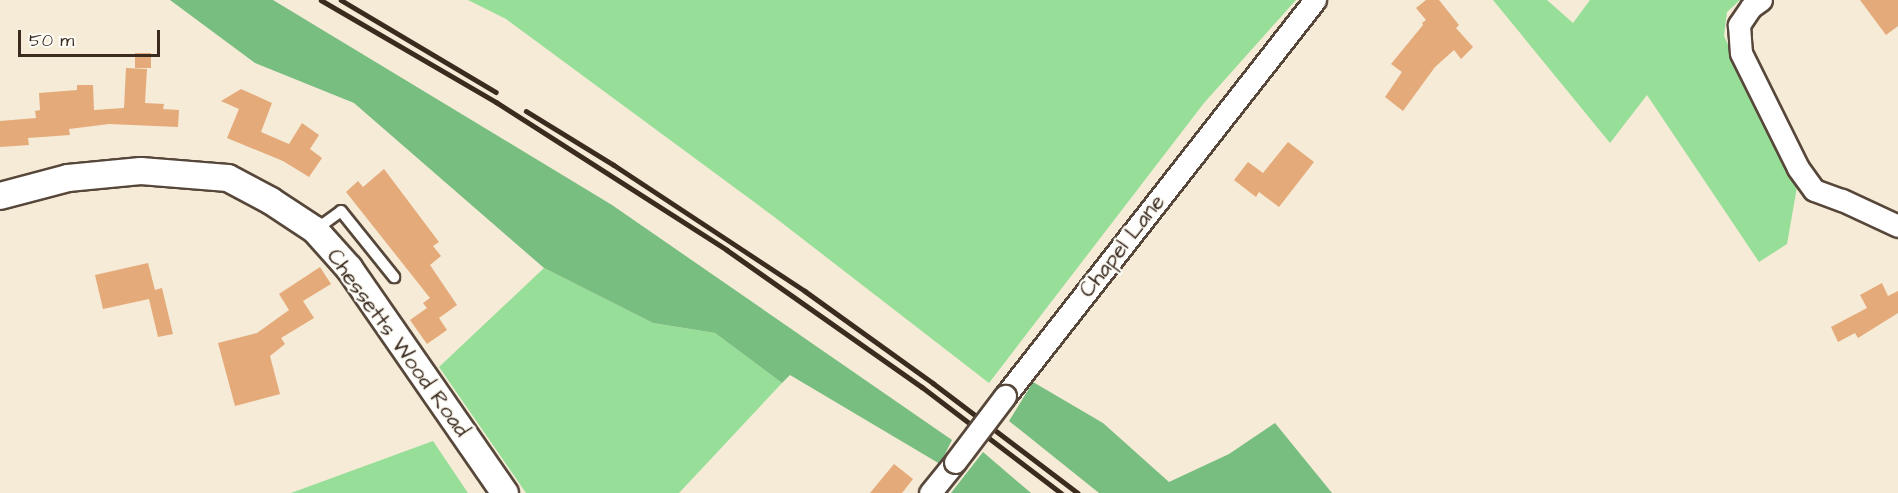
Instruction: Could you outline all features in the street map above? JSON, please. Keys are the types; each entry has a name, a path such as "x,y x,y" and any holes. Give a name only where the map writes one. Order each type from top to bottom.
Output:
{"street":[{"name":"Chapel Lane","path":"930,493 1315,0"},
{"path":"1761,0 1751,7 1739,25 1742,53 1798,168 1814,190 1842,200 1898,226"},
{"name":"Chessetts Wood Road","path":"0,196 68,178 141,171 228,177 271,201 315,230 348,268 505,493"}],"lane":[{"path":"315,230 341,211 394,278"}],"green space":[{"path":"170,0 273,0 612,205 952,440 940,464 790,375 782,383 715,333 653,323 544,268 354,103 255,63"},
{"path":"468,0 1296,0 1204,103 989,383 773,216 506,19"},
{"path":"1493,0 1547,0 1573,23 1590,0 1740,0 1727,12 1724,36 1797,187 1787,244 1759,262 1647,95 1610,143"},
{"path":"544,268 653,323 715,333 782,383 679,493 526,493 439,367"},
{"path":"1033,382 1103,423 1169,482 1229,454 1275,423 1332,493 1099,493 1009,421"},
{"path":"433,441 468,493 291,493"},
{"path":"983,452 1031,493 951,493"}],"building":[{"path":"1426,0 1439,0 1459,25 1456,28 1473,47 1461,59 1454,50 1435,67 1403,111 1385,97 1402,72 1391,64 1426,20 1416,8"},
{"path":"1860,0 1898,0 1898,26 1886,35"},
{"path":"135,53 151,53 151,68 135,68"},
{"path":"126,68 147,69 145,103 164,104 163,109 179,110 178,127 109,124 69,129 70,135 28,138 29,145 0,147 0,121 36,118 35,111 40,110 39,93 77,90 77,85 93,85 94,110 124,108"},
{"path":"241,89 272,103 261,132 289,144 302,123 319,135 310,149 322,158 309,177 283,161 227,138 239,109 221,101"},
{"path":"1288,142 1314,162 1279,207 1259,192 1256,197 1234,180 1248,162 1263,173"},
{"path":"384,169 439,242 433,246 441,256 430,265 457,305 439,318 447,330 427,344 410,320 427,308 423,303 430,298 346,192 358,181 363,187"},
{"path":"148,263 155,290 162,288 173,334 158,337 149,299 103,309 95,275"},
{"path":"320,267 331,284 303,301 314,318 281,338 285,344 270,356 280,394 235,406 218,343 257,333 289,310 279,294"},
{"path":"1882,283 1888,296 1898,291 1898,313 1858,338 1855,333 1838,342 1831,327 1867,308 1860,295"},
{"path":"894,464 913,479 902,493 870,493"}],"railway":[{"path":"321,0 496,102 727,250 922,387 1061,493"},
{"path":"341,0 496,92"},
{"path":"526,111 614,165 805,291 933,383 1078,493"}]}
